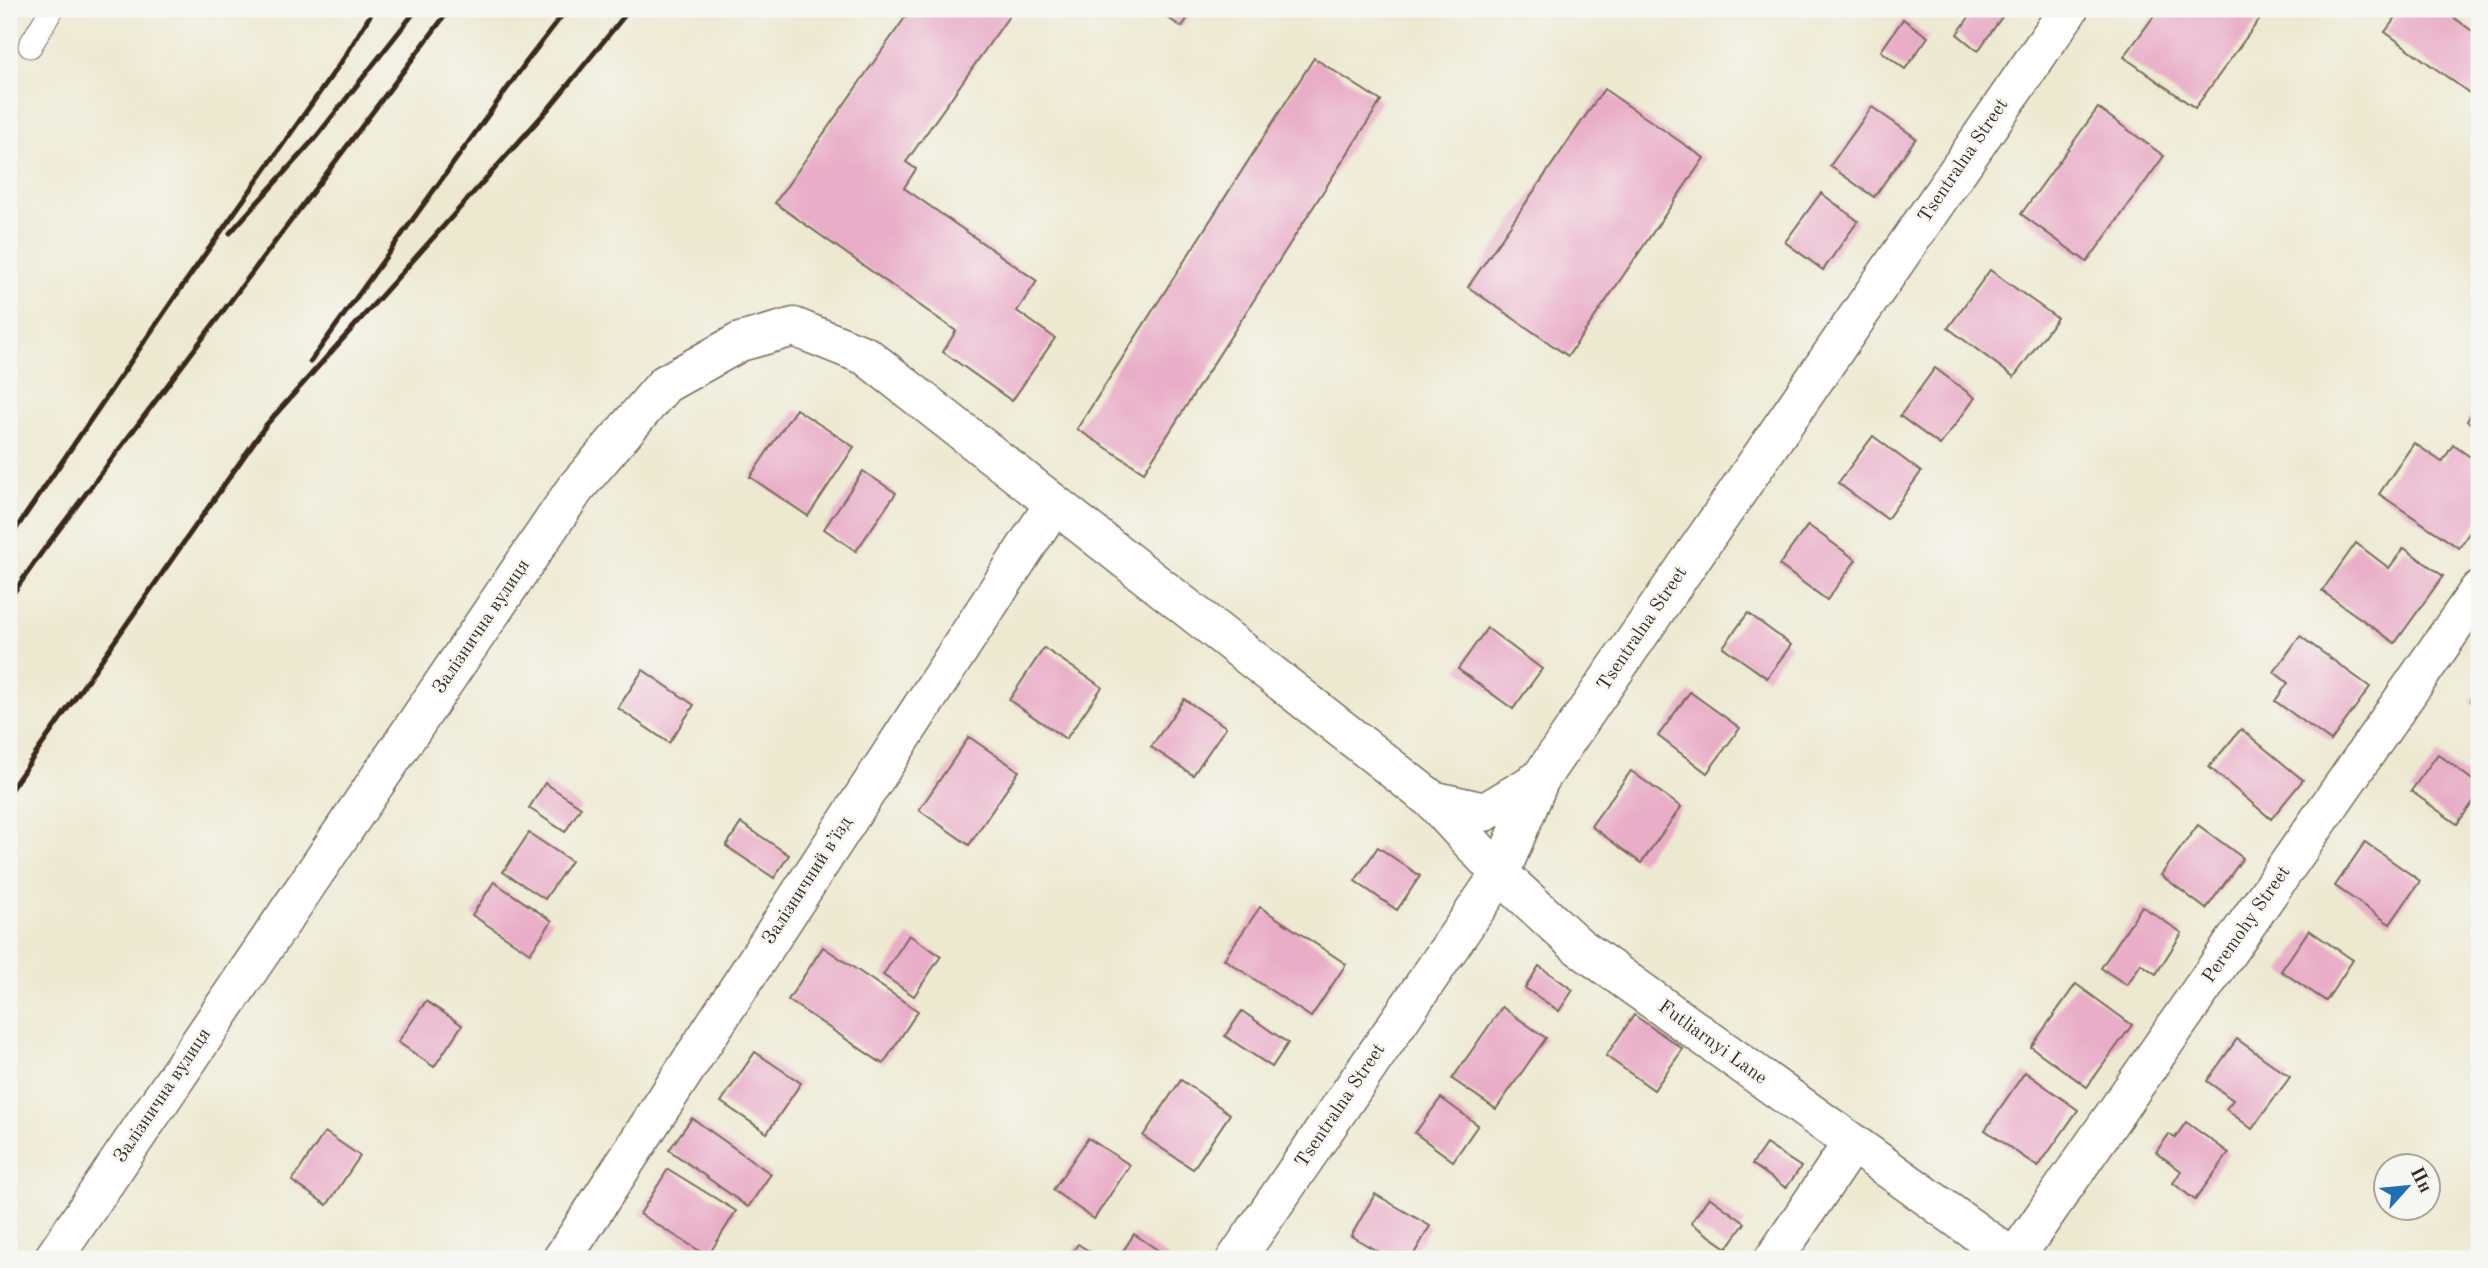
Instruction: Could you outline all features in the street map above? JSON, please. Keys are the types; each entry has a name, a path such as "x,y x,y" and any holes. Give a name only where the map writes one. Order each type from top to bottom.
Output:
{"street":[{"name":"Tsentralna Street","path":"1236,1259 1500,874 1540,779 2069,9"},
{"name":"Залізнична вулиця","path":"53,1259 575,489 665,384 740,342 794,327 866,356 1432,800"},
{"name":"Залізничний в’їзд","path":"562,1259 1054,503"},
{"name":"Peremohy Street","path":"2014,1259 2479,590"},
{"path":"1432,800 1485,812 1540,779"},
{"name":"Futliarnyi Lane","path":"1432,800 1500,874 1578,946 2014,1259"},
{"path":"1774,1259 1852,1143"}],"lane":[{"path":"30,46 52,9"}],"building":[{"path":"911,9 1014,9 906,162 916,169 904,188 1037,281 1017,311 1055,338 1012,401 943,352 956,331 775,203"},
{"path":"1154,9 1193,9 1182,27"},
{"path":"1975,9 2006,11 1978,51 1957,34"},
{"path":"2159,9 2267,9 2195,108 2124,57"},
{"path":"2402,9 2442,9 2479,36 2479,100 2385,32"},
{"path":"1903,19 1928,37 1905,69 1881,51"},
{"path":"1314,58 1381,101 1144,472 1077,429"},
{"path":"1604,89 1704,158 1568,356 1468,287"},
{"path":"1872,107 1916,138 1874,197 1830,166"},
{"path":"2098,108 2164,156 2087,262 2021,214"},
{"path":"1821,193 1858,221 1823,270 1785,242"},
{"path":"1990,270 2057,318 2014,377 1948,328"},
{"path":"1935,368 1975,398 1940,445 1900,416"},
{"path":"2479,402 2479,429 2467,421"},
{"path":"796,409 854,447 808,516 750,477"},
{"path":"1873,436 1921,472 1887,519 1838,483"},
{"path":"2414,443 2442,462 2453,445 2479,463 2479,518 2459,548 2379,494"},
{"path":"863,471 896,493 856,551 824,529"},
{"path":"1808,525 1856,560 1827,600 1779,565"},
{"path":"2356,543 2389,568 2404,548 2443,576 2395,643 2322,591"},
{"path":"1748,613 1791,645 1767,678 1723,647"},
{"path":"1487,628 1542,669 1513,709 1458,669"},
{"path":"2300,636 2370,687 2331,741 2275,701 2288,683 2274,672"},
{"path":"1044,648 1102,687 1066,739 1009,700"},
{"path":"643,670 694,705 669,743 618,708"},
{"path":"2479,689 2479,708 2470,701"},
{"path":"1690,692 1740,728 1707,773 1658,736"},
{"path":"1184,699 1226,727 1193,775 1151,747"},
{"path":"2241,729 2303,780 2271,819 2209,767"},
{"path":"969,737 1019,771 969,845 919,810"},
{"path":"2438,754 2479,785 2479,794 2457,824 2411,791"},
{"path":"1631,771 1681,807 1641,863 1591,826"},
{"path":"545,783 581,807 565,832 529,808"},
{"path":"741,823 789,855 774,878 726,846"},
{"path":"2198,825 2243,858 2206,909 2161,875"},
{"path":"529,833 571,861 545,899 503,872"},
{"path":"2365,842 2420,881 2390,924 2335,886"},
{"path":"1378,847 1420,876 1397,910 1355,881"},
{"path":"494,882 552,921 530,953 472,915"},
{"path":"2142,906 2182,933 2156,974 2141,964 2127,985 2101,968"},
{"path":"1260,907 1346,964 1311,1017 1224,959"},
{"path":"2309,930 2353,960 2326,1001 2281,971"},
{"path":"909,935 941,956 914,996 883,975"},
{"path":"823,947 918,1011 883,1064 788,1000"},
{"path":"1539,966 1573,990 1559,1011 1525,988"},
{"path":"2076,984 2132,1025 2087,1087 2031,1047"},
{"path":"426,1001 462,1025 434,1067 398,1042"},
{"path":"1502,1007 1546,1038 1496,1109 1452,1079"},
{"path":"1242,1011 1288,1043 1272,1067 1225,1036"},
{"path":"1634,1015 1683,1049 1654,1090 1606,1056"},
{"path":"2237,1039 2290,1077 2252,1129 2226,1109 2233,1100 2207,1081"},
{"path":"755,1052 801,1083 767,1133 721,1102"},
{"path":"2025,1072 2078,1110 2038,1167 1985,1130"},
{"path":"1181,1080 1230,1114 1193,1169 1143,1136"},
{"path":"1441,1098 1478,1125 1453,1161 1415,1133"},
{"path":"692,1118 771,1174 748,1207 669,1150"},
{"path":"2186,1122 2229,1153 2195,1200 2173,1183 2181,1171 2156,1152 2169,1134 2175,1138"},
{"path":"325,1132 360,1156 327,1205 292,1181"},
{"path":"1088,1138 1130,1165 1094,1219 1053,1190"},
{"path":"1766,1144 1801,1167 1786,1188 1752,1164"},
{"path":"668,1169 736,1211 708,1256 640,1214"},
{"path":"1375,1194 1430,1226 1411,1259 1391,1259 1351,1236"},
{"path":"1709,1197 1745,1223 1727,1248 1691,1223"},
{"path":"1134,1234 1171,1259 1118,1259"},
{"path":"1078,1244 1101,1259 1067,1259"}],"railway":[{"path":"9,539 179,291 344,58 374,9"},
{"path":"230,233 316,137 417,9"},
{"path":"9,599 450,9"},
{"path":"310,362 567,9"},
{"path":"9,792 266,425 549,108 630,9"}]}
